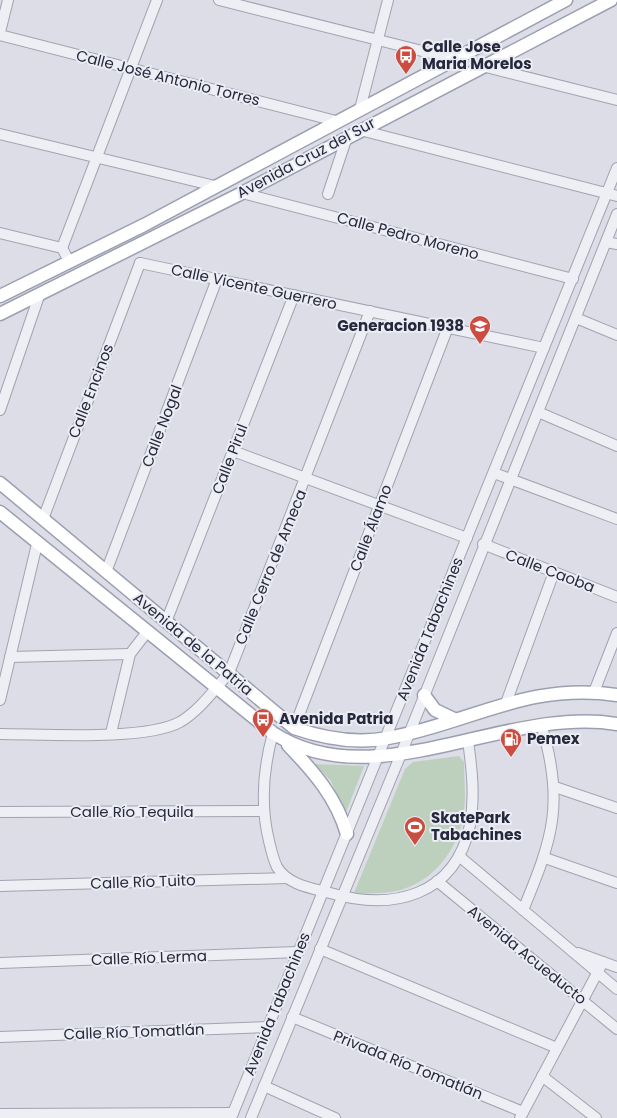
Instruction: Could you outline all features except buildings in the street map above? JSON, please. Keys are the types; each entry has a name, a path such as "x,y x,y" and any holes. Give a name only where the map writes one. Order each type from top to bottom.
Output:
{"main road":[{"name":"Avenida Cruz del Sur","path":"0,296 215,186 566,0"},
{"name":"Avenida Cruz del Sur","path":"0,314 242,193 611,0"},
{"name":"Avenida de la Patria","path":"0,482 294,728 317,736 343,739 386,738 409,733 506,702 551,693 594,692 617,695"},
{"name":"Avenida de la Patria","path":"0,512 37,544 277,735 318,752 379,757 468,742 542,724 580,721 617,724"},
{"path":"424,695 435,710 454,719"},
{"path":"277,735 321,781 341,815 347,834"}],"street":[{"path":"0,33 8,0"},
{"path":"62,248 157,0"},
{"path":"219,0 454,59"},
{"path":"360,109 388,0"},
{"name":"Calle José Antonio Torres","path":"0,33 336,121"},
{"path":"482,66 617,100"},
{"path":"360,130 612,194"},
{"path":"0,134 215,186"},
{"path":"328,194 347,137"},
{"name":"Avenida Tabachines","path":"232,1115 544,348 612,194 617,168"},
{"name":"Calle Pedro Moreno","path":"242,193 573,279"},
{"name":"Avenida Tabachines","path":"251,1118 401,754 617,214"},
{"path":"0,233 62,248 69,261"},
{"path":"606,242 617,244"},
{"path":"128,251 140,263"},
{"name":"Calle Vicente Guerrero","path":"140,263 544,348"},
{"name":"Calle Encinos","path":"43,519 140,263"},
{"name":"Calle Nogal","path":"106,572 217,279"},
{"name":"Calle Pirul","path":"166,622 294,295"},
{"path":"0,410 39,296"},
{"name":"Calle Cerro de Ameca","path":"0,734 111,733 164,729 181,721 216,688 229,673 370,311"},
{"path":"576,318 617,335"},
{"name":"Calle Álamo","path":"294,728 448,328"},
{"path":"538,412 617,446"},
{"path":"233,451 467,538"},
{"path":"494,473 617,519"},
{"path":"0,700 37,544"},
{"name":"Calle Caoba","path":"484,544 617,597"},
{"path":"506,702 554,572"},
{"path":"111,733 130,654 147,632"},
{"path":"594,692 617,633"},
{"path":"10,657 130,654"},
{"path":"523,910 545,858 552,832 555,787 549,749 542,724"},
{"path":"277,735 264,772 263,811 277,866 287,878 323,892 362,901 385,902 403,899 421,892 437,881 459,856 470,825 472,806 472,780 468,742"},
{"path":"555,787 617,808"},
{"name":"Calle Río Tequila","path":"0,812 263,811"},
{"name":"Avenida Acueducto","path":"459,856 617,989"},
{"path":"545,858 617,883"},
{"name":"Calle Río Tuito","path":"0,886 287,878"},
{"name":"Avenida Acueducto","path":"437,881 617,1029"},
{"path":"320,949 558,1048"},
{"path":"572,951 617,967"},
{"name":"Calle Río Lerma","path":"0,962 298,952"},
{"path":"522,1115 603,962"},
{"name":"Privada Río Tomatlán","path":"292,1018 522,1115"},
{"name":"Calle Río Tomatlán","path":"0,1037 268,1027"},
{"path":"542,1076 596,1118"},
{"path":"264,1086 335,1118"},
{"path":"0,1114 232,1115"}],"green space":[{"path":"459,756 464,762 464,812 457,838 442,862 433,872 410,887 386,893 354,893 405,769 413,762"},
{"path":"315,764 364,766 345,815 331,781"}],"place":[{"name":"Calle Jose Maria Morelos","path":"406,75"},
{"name":"Generacion 1938","path":"480,345"},
{"name":"Avenida Patria","path":"263,738"},
{"name":"Pemex","path":"511,758"},
{"name":"SkatePark Tabachines","path":"415,846"}]}
